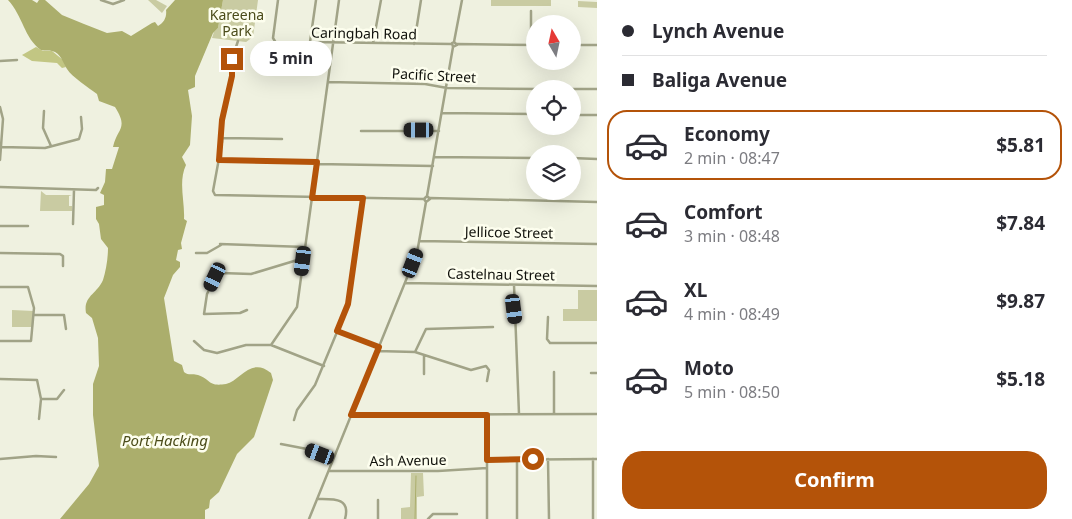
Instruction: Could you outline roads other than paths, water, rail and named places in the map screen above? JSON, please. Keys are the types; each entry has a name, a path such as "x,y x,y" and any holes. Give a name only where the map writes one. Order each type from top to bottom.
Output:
{"street":[{"path":"101,0 113,4 124,0"},
{"name":"Caringbah Road","path":"278,0 273,38 276,44 310,42 526,44"},
{"path":"310,42 316,0"},
{"path":"271,345 297,307 339,0"},
{"path":"373,43 381,0"},
{"path":"414,44 421,0"},
{"path":"309,519 405,283 420,241 462,0"},
{"path":"238,41 232,59 232,76 222,120 222,138 213,193 217,196 597,202"},
{"path":"581,45 597,45"},
{"path":"0,60 17,60"},
{"name":"Pacific Street","path":"328,82 425,84 447,88 526,89"},
{"path":"581,89 597,89"},
{"path":"0,107 3,119 0,160"},
{"path":"44,112 43,128 51,146"},
{"path":"442,113 526,114"},
{"path":"581,115 597,115"},
{"path":"1,147 51,146 79,139 82,129 81,117"},
{"path":"362,131 439,130"},
{"path":"222,138 282,139"},
{"path":"434,157 526,158"},
{"path":"581,158 597,159"},
{"path":"219,160 433,166"},
{"path":"0,187 74,190 96,190 98,188"},
{"path":"73,224 74,190"},
{"path":"294,420 324,366 348,304 363,198"},
{"path":"0,226 28,226"},
{"name":"Jellicoe Street","path":"420,241 597,244"},
{"path":"196,253 207,253 221,244 305,247"},
{"path":"0,253 60,254 64,256 63,266"},
{"path":"247,310 240,313 204,314 207,294 216,276 220,274 250,274 304,258"},
{"name":"Castelnau Street","path":"405,283 597,286"},
{"path":"514,285 519,414"},
{"path":"0,287 28,287 34,315 31,341 0,341"},
{"path":"34,315 64,315 66,329"},
{"path":"548,317 548,339 550,343 597,343"},
{"path":"415,352 426,328 493,327"},
{"path":"337,331 379,347"},
{"path":"194,341 204,350 217,354 246,345 271,345 324,366"},
{"path":"377,351 415,352 469,369 486,366 489,370 487,381"},
{"path":"424,355 424,374"},
{"path":"554,372 554,414"},
{"path":"591,373 597,374"},
{"path":"0,379 37,380 41,399 39,419"},
{"path":"41,399 57,399 64,390"},
{"path":"351,415 597,414"},
{"path":"487,415 487,519"},
{"path":"281,444 307,449 333,459"},
{"path":"0,460 36,456 56,458"},
{"path":"548,459 549,519"},
{"path":"592,459 593,519"},
{"path":"487,460 597,459"},
{"path":"517,460 517,519"},
{"name":"Ash Avenue","path":"329,471 438,471 487,468"},
{"path":"317,499 344,502 347,510 345,519"},
{"path":"378,500 378,519"},
{"path":"428,519 433,514 457,514"}],"water":[{"name":"Port Hacking","path":"8,0 32,0 37,3 39,0 45,0 62,15 107,33 122,31 131,36 152,23 155,22 158,26 160,25 165,17 166,10 175,0 223,0 218,28 213,33 195,76 195,87 188,90 192,116 190,145 182,157 186,165 182,185 184,219 187,221 181,243 182,249 178,250 176,260 180,262 180,267 173,275 164,298 174,361 182,365 184,372 198,375 212,384 220,385 231,382 246,371 258,367 264,368 271,373 273,380 254,437 237,454 219,492 210,500 209,508 205,510 205,519 60,519 89,484 99,466 93,415 93,384 99,366 98,338 92,318 86,313 86,307 88,299 103,280 106,269 108,248 101,239 99,224 96,219 96,207 104,205 104,195 100,193 105,182 106,169 112,169 119,147 113,147 122,124 115,107 99,101 97,94 69,72 58,54 41,50 35,45"}],"waterway":[{"path":"415,519 416,476"}],"park label":[{"name":"Kareena Park","path":"237,22"}]}
